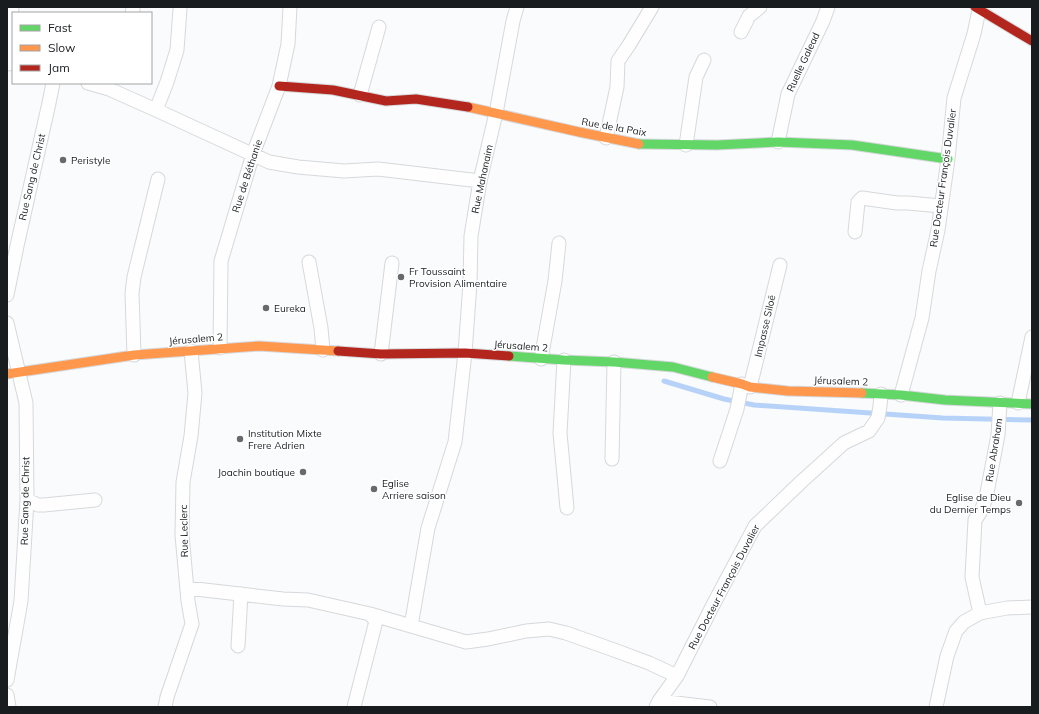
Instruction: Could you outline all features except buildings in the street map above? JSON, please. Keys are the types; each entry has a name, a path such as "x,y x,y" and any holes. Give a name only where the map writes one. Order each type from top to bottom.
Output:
{"street":[{"path":"10,64 12,7"},
{"name":"Rue de Béthanie","path":"220,348 221,261 253,154 279,86 288,44 290,7"},
{"name":"Rue Mahanaim","path":"411,626 428,528 455,442 465,353 470,283 471,236 480,181 496,113 513,21 517,7"},
{"path":"606,138 616,87 618,61 652,7"},
{"path":"741,32 749,16 760,7"},
{"name":"Ruelle Galead","path":"778,142 788,94 828,7"},
{"path":"977,8 1032,41"},
{"name":"Rue Docteur François Duvalier","path":"901,395 922,318 929,272 938,230 948,159 954,98 974,34 977,8"},
{"path":"156,110 177,50 180,9"},
{"path":"360,96 379,27"},
{"path":"686,145 696,77 704,60"},
{"name":"Rue Sang de Christ","path":"7,295 53,84"},
{"path":"95,84 110,86 156,110 269,162 298,167 344,171 378,169 480,181"},
{"name":"Rue de la Paix","path":"279,86 333,90 386,101 416,99 471,107 635,144 717,145 778,142 852,145 948,159"},
{"path":"134,355 132,293 134,277 158,180"},
{"path":"855,232 858,202 862,198 897,203 908,202 941,206"},
{"path":"541,359 555,281 559,243"},
{"path":"309,262 321,328 323,350"},
{"path":"381,354 392,263"},
{"name":"Impasse Siloë","path":"720,461 746,385 780,265"},
{"name":"Rue Sang de Christ","path":"7,323 13,373 26,403 27,500 21,601 7,680"},
{"path":"1018,402 1032,336"},
{"name":"Jérusalem 2","path":"13,373 134,355 259,346 381,354 465,353 673,367 746,385 880,406 901,395 945,400 1000,403 1018,402 1032,404"},
{"name":"Rue Leclerc","path":"165,707 192,624 182,535 183,482 191,436 195,393 190,351"},
{"path":"564,360 560,433 567,508"},
{"path":"612,459 614,362"},
{"name":"Rue Abraham","path":"980,613 972,577 976,520 986,498 998,435 1000,403"},
{"name":"Rue Docteur François Duvalier","path":"657,704 676,676 755,526 844,443 869,431 880,406"},
{"path":"27,500 38,505 95,500"},
{"path":"187,588 283,599 308,600 370,614 466,642 526,631 549,629 566,633 614,650 649,663 676,676"},
{"path":"238,646 241,594"},
{"path":"936,707 947,656 956,631 964,622 980,613 1008,608 1032,607"},
{"path":"354,707 376,621 370,614"},
{"path":"7,695 9,707"},
{"path":"657,704 710,707"}],"waterway":[{"path":"664,381 724,399 754,405 943,418 1032,420"}],"traffic: fast":[{"path":"639,144 717,145 778,142 852,145 948,159"},
{"path":"509,356 673,367 712,377"},
{"path":"862,393 901,395 945,400 1032,404"}],"traffic: slow":[{"path":"468,107 639,144"},
{"path":"7,374 134,355 259,346 338,351"},
{"path":"712,377 750,387 788,391 862,393"}],"traffic: jam":[{"path":"975,7 1032,41"},
{"path":"279,86 333,90 386,101 416,99 468,107"},
{"path":"338,351 381,354 465,353 509,356"}],"place":[{"name":"Peristyle","path":"63,160"},
{"name":"Fr Toussaint Provision Alimentaire","path":"401,277"},
{"name":"Eureka","path":"266,308"},
{"name":"Institution Mixte Frere Adrien","path":"240,439"},
{"name":"Joachin boutique","path":"303,472"},
{"name":"Eglise Arriere saison","path":"374,489"},
{"name":"Eglise de Dieu du Dernier Temps","path":"1019,503"}]}
